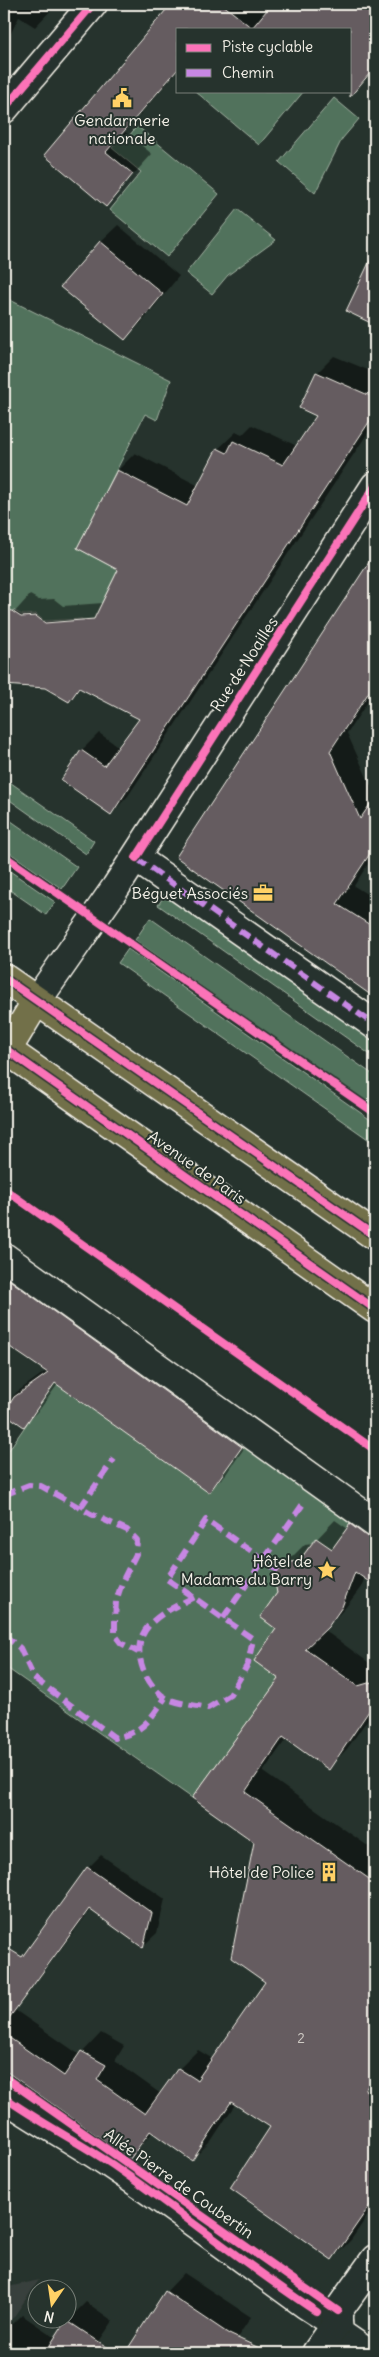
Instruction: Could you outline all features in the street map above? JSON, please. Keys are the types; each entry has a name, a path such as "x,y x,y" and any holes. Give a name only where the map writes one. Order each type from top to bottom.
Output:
{"main road":[{"path":"4,978 375,1236"},
{"name":"Avenue de Paris","path":"36,1002 5,1049 375,1309"}],"street":[{"path":"4,109 93,4"},
{"name":"Rue de Noailles","path":"36,1002 70,956 136,858 375,486"},
{"path":"136,858 375,1025"},
{"path":"4,1256 375,1522"},
{"name":"Allée Pierre de Coubertin","path":"4,2097 35,2119 68,2136 111,2164 305,2304 325,2317 338,2322"},
{"path":"368,2353 339,2333 338,2311 375,2259"},
{"path":"316,2353 338,2322"}],"shaded area":[{"path":"28,2283 28,2296 4,2331 4,2288"}],"green space":[{"path":"196,92 303,92 259,145"},
{"path":"334,98 359,119 342,139 315,193 279,162"},
{"path":"137,126 219,194 167,257 110,210 141,172 112,148 122,137 126,140"},
{"path":"237,209 276,240 228,275 212,294 186,273"},
{"path":"4,297 171,380 157,420 145,414 77,548 118,570 95,616 84,647 82,619 44,621 36,614 22,615 13,610 4,622"},
{"path":"4,778 94,841 86,854 4,796"},
{"path":"4,816 77,867 62,889 4,849"},
{"path":"4,867 55,902 46,915 4,886"},
{"path":"168,891 375,1037 375,1058 158,905"},
{"path":"150,918 375,1076 375,1108 135,940"},
{"path":"128,949 375,1123 375,1144 118,963"},
{"path":"56,1381 209,1492 246,1440 355,1517 332,1549 315,1538 299,1561 284,1563 276,1575 277,1593 260,1617 276,1629 254,1661 279,1679 192,1798 4,1666 4,1457"}],"building":[{"name":"Gendarmerie nationale","path":"171,4 222,4 252,28 176,28 176,71 106,152 133,174 106,207 44,155"},
{"name":"Gendarmerie nationale","path":"272,4 375,4 375,67 350,97 350,92 352,92 352,28 252,28"},
{"path":"100,241 163,294 125,340 60,287"},
{"path":"375,250 375,325 346,311"},
{"path":"316,372 375,398 375,413 111,815 61,780 81,750 104,766 139,719 79,688 69,702 45,688 4,685 4,606 21,617 36,616 45,623 94,619 118,570 77,548 117,470 187,506 217,448 227,453 233,441 283,465 316,416 299,408"},
{"path":"375,553 375,683 330,751 360,819 375,797 375,846 337,904 375,928 375,998 176,857"},
{"path":"4,1276 242,1447 209,1493 55,1383 24,1427 4,1413 14,1397 48,1373 4,1343"},
{"path":"350,1524 366,1536 375,1538 375,1586 355,1572 342,1607 328,1627 305,1649 358,1686 375,1681 375,1702 329,1770 283,1737 245,1792 375,1883 375,2075 365,2090 375,2097 375,2198 332,2260 230,2188 270,2127 231,2102 192,2161 150,2131 130,2159 4,2070 4,2034 64,2076 81,2051 106,2065 97,2080 145,2114 178,2068 197,2080 265,1982 231,1958 254,1842 192,1798 279,1679 254,1661 276,1629 260,1617 277,1593 274,1578 284,1563 299,1561 316,1538 332,1549"},
{"path":"87,1867 152,1913 143,1948 89,1909 4,2025 4,1946 22,1957"},
{"path":"165,2291 229,2334 270,2353 125,2353"},
{"path":"78,2328 116,2353 45,2353 60,2330 78,2330"}],"marked path":[{"path":"136,858 375,1025"},
{"path":"80,1508 114,1459"},
{"path":"4,1495 29,1485 41,1486 91,1514 127,1530 137,1540 136,1554 123,1580 116,1601 115,1635 121,1643 138,1652"},
{"path":"223,1618 303,1504"},
{"path":"194,1597 182,1603 170,1609 151,1623 144,1632 140,1642 140,1655 147,1677 163,1696 176,1702 208,1708 230,1695 248,1664 253,1639 167,1579 206,1520 279,1571"},
{"path":"4,1635 20,1648 34,1678 115,1738 125,1736 139,1729 165,1698"}],"cycle path":[{"path":"4,109 93,4"},
{"path":"136,858 375,486"},
{"path":"4,856 375,1113"},
{"path":"4,978 375,1236"},
{"path":"4,1048 375,1309"},
{"path":"4,1189 375,1450"},
{"path":"4,2077 338,2311"},
{"path":"4,2097 113,2165 317,2312"}],"place":[{"name":"Gendarmerie nationale","path":"122,98"},
{"name":"Béguet Associés","path":"263,893"},
{"name":"Hôtel de Madame du Barry","path":"327,1570"},
{"name":"Hôtel de Police","path":"329,1872"}]}
